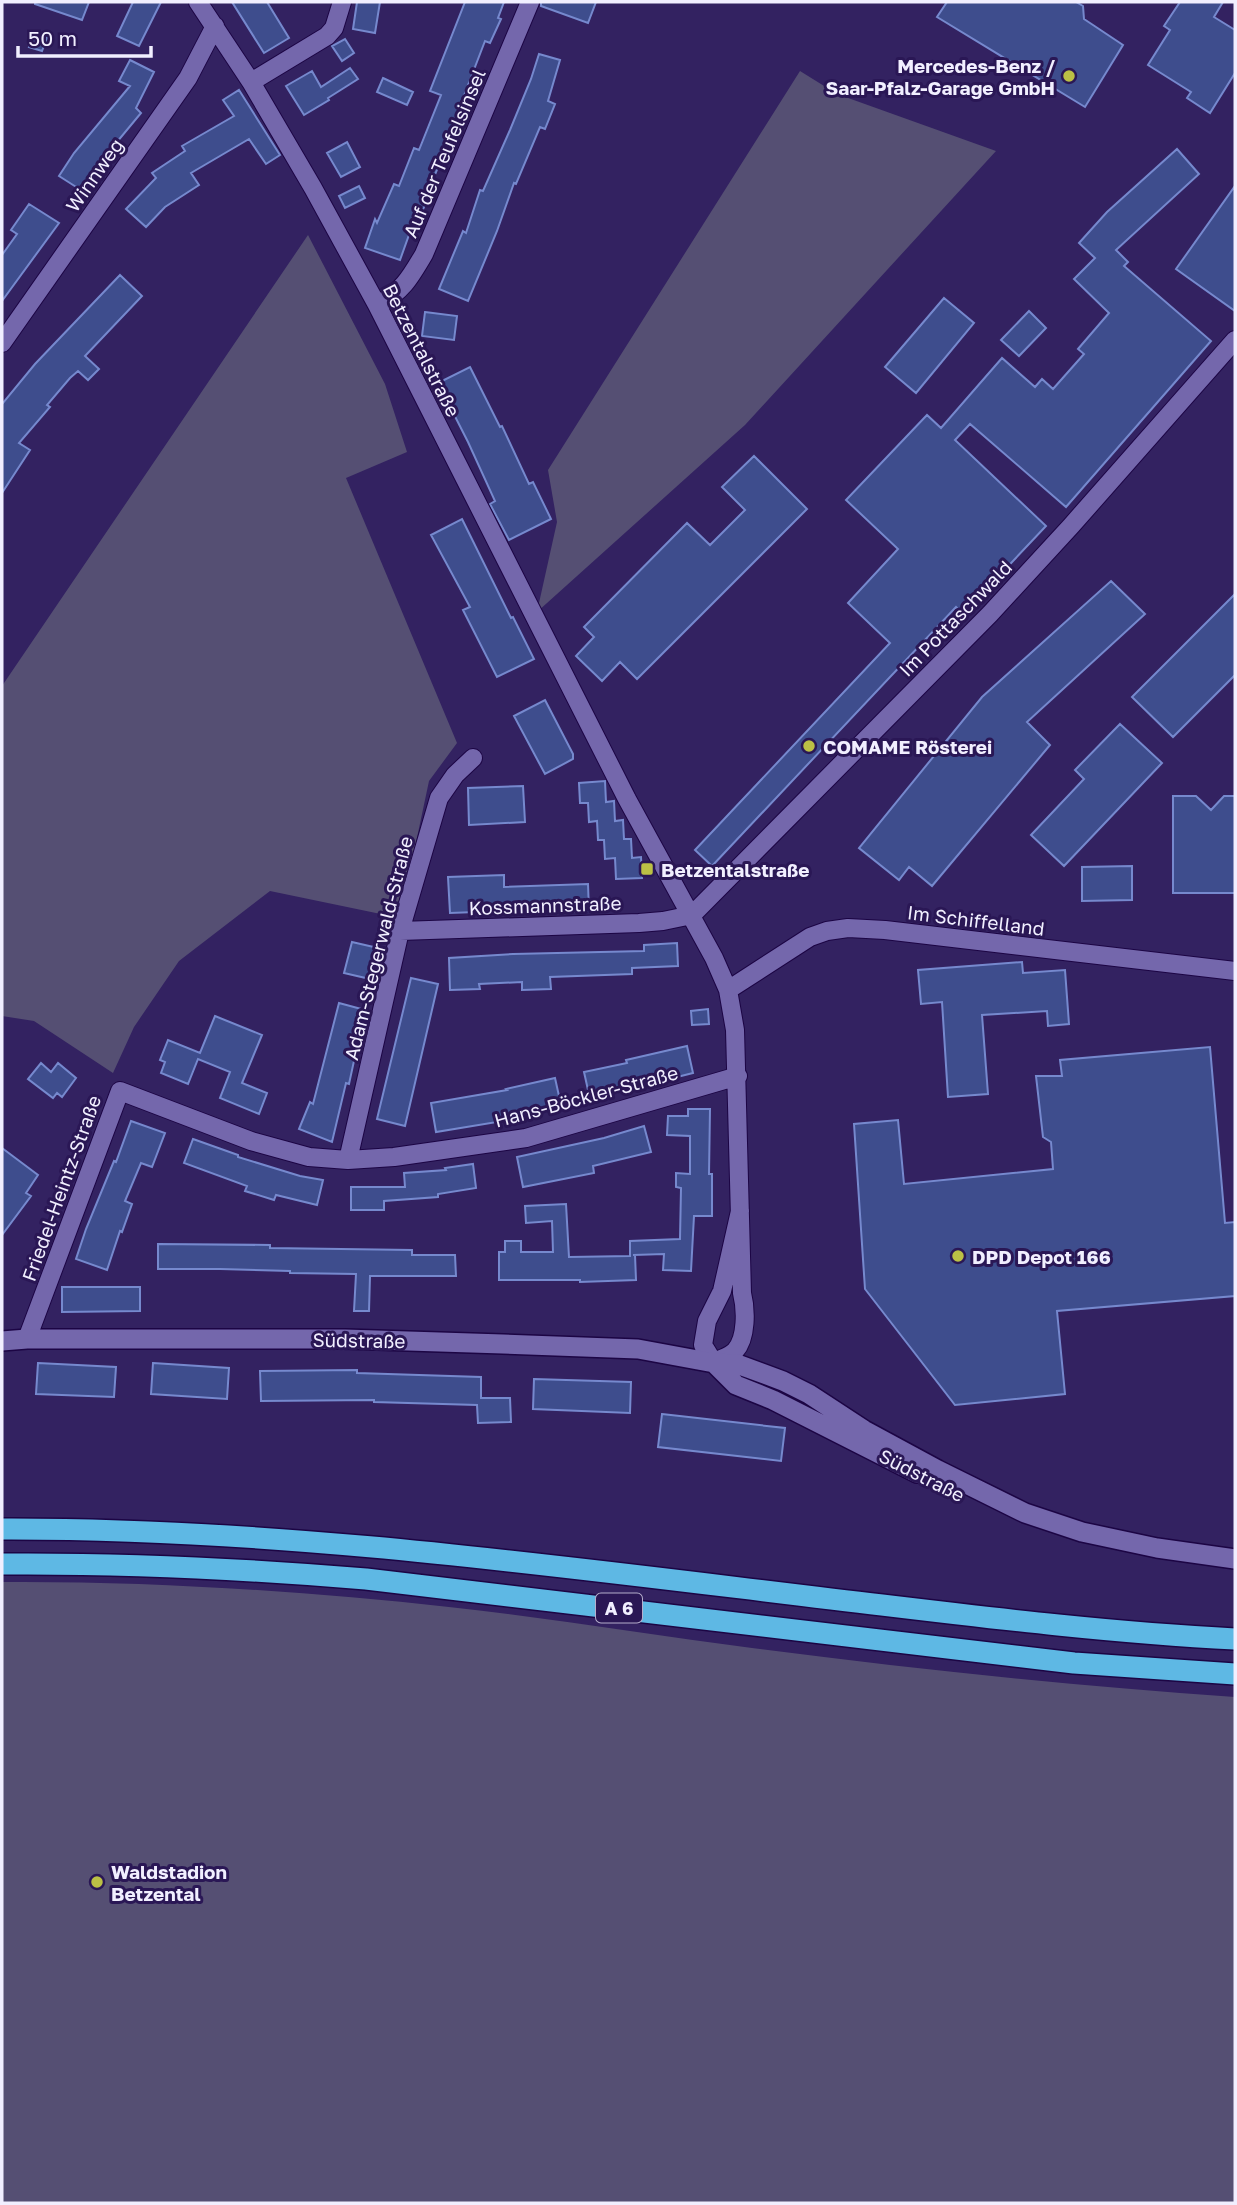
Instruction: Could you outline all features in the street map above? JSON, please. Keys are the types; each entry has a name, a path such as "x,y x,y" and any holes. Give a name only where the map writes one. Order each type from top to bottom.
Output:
{"highway":[{"name":"A 6","path":"2,1529 181,1532 303,1541 968,1615 1235,1639"},
{"name":"A 6","path":"2,1564 174,1567 366,1579 1048,1660 1235,1674"}],"street":[{"name":"Betzentalstraße","path":"198,2 251,82 377,305 627,799 714,958 728,990 735,1030 740,1211"},
{"path":"251,82 327,36 334,28 342,2"},
{"name":"Auf der Teufelsinsel","path":"377,305 398,293 425,254 530,2"},
{"name":"Winnweg","path":"2,343 188,78 215,26"},
{"name":"Im Pottaschwald","path":"692,915 990,614 1072,526 1235,340"},
{"name":"Adam-Stegerwald-Straße","path":"348,1160 400,931 439,798 455,775 472,758"},
{"name":"Kossmannstraße","path":"400,931 639,923 692,915"},
{"name":"Im Schiffelland","path":"728,990 810,937 827,931 848,929 885,930 1235,971"},
{"name":"Hans-Böckler-Straße","path":"120,1091 251,1141 309,1157 348,1160 394,1157 526,1138 738,1076"},
{"name":"Friedel-Heintz-Straße","path":"27,1339 120,1091"},
{"path":"740,1211 742,1293 746,1308 743,1333 736,1350 714,1363 703,1345 708,1321 722,1291 740,1211"},
{"name":"Südstraße","path":"2,1341 345,1339 638,1349 714,1363 736,1385 773,1400 951,1491 990,1508 1025,1513 1083,1532 1144,1546 1235,1559"}],"shaded area":[{"path":"800,71 837,94 996,151 745,425 537,612 557,522 548,470"},
{"path":"308,235 385,384 407,452 346,478 457,743 429,781 400,918 270,891 179,961 134,1027 113,1073 34,1021 2,1016 2,686"},
{"path":"2,1582 170,1585 393,1601 933,1670 1235,1697 1235,2203 2,2203"}],"building":[{"path":"35,2 89,2 82,20"},
{"path":"133,2 161,2 139,46 117,36"},
{"path":"232,2 267,2 289,38 264,53"},
{"path":"357,2 380,2 375,33 353,29"},
{"path":"465,2 504,2 498,18 501,19 490,43 485,41 428,197 418,222 414,221 400,260 365,248 375,219 377,223 394,184 399,186 414,148 419,150 441,95 430,91"},
{"path":"541,2 596,2 588,23 541,6"},
{"name":"Mercedes-Benz / Saar-Pfalz-Garage GmbH","path":"947,2 1076,2 1083,6 1084,19 1123,45 1085,107 937,17"},
{"path":"1180,2 1223,2 1214,17 1235,30 1235,73 1210,113 1187,98 1191,92 1148,65 1170,30 1164,26"},
{"path":"34,33 47,38 42,51 29,47"},
{"path":"345,39 354,53 342,61 332,46"},
{"path":"539,54 560,60 548,101 555,104 545,129 540,127 516,184 514,183 468,301 439,289 463,231 466,233 480,190 483,191 510,130"},
{"path":"130,60 154,72 136,108 141,113 97,166 100,168 84,192 59,176 74,153 130,86 119,81"},
{"path":"350,68 358,79 304,115 286,86 312,71 321,87"},
{"path":"383,78 413,92 407,105 377,92"},
{"path":"239,90 280,155 266,164 249,139 191,173 199,185 165,207 146,227 126,209 156,178 152,173 185,151 182,146 234,116 223,100"},
{"path":"347,142 360,167 341,177 327,153"},
{"path":"1177,149 1199,174 1116,250 1128,262 1124,266 1211,341 1066,507 970,424 955,440 1046,526 963,614 956,607 712,866 695,850 890,643 848,603 898,549 846,500 927,415 941,428 1002,358 1035,387 1042,379 1053,389 1084,354 1078,349 1109,313 1074,279 1095,258 1079,243 1107,212"},
{"path":"359,186 365,198 345,208 339,196"},
{"path":"1235,186 1235,311 1176,269"},
{"path":"29,204 59,223 2,301 2,255 17,234 11,230"},
{"path":"120,275 142,296 85,356 99,369 88,380 78,371 70,378 47,405 50,407 19,443 30,450 2,493 2,404 35,364"},
{"path":"944,298 974,323 916,393 885,367"},
{"path":"1029,311 1046,328 1019,356 1001,340"},
{"path":"425,312 457,316 454,340 422,336"},
{"path":"470,367 529,484 533,482 551,519 509,540 490,504 495,501 438,383"},
{"path":"754,456 807,509 637,679 620,662 602,681 576,656 594,637 584,627 687,523 710,545 745,510 722,487"},
{"path":"462,519 534,659 497,677 463,610 470,607 431,535"},
{"path":"1111,581 1145,614 1027,722 1050,745 932,886 909,867 899,880 859,848 982,697"},
{"path":"1235,594 1235,675 1173,737 1132,697"},
{"path":"545,700 573,754 573,759 545,774 514,716"},
{"path":"1120,724 1162,763 1064,866 1031,835 1084,779 1075,770"},
{"path":"605,781 606,802 614,801 615,821 623,820 624,839 631,839 632,858 641,857 642,878 616,879 615,858 605,859 604,840 598,840 597,821 589,822 588,803 580,803 579,783"},
{"path":"523,786 525,822 469,825 468,788"},
{"path":"1173,796 1196,796 1211,810 1224,796 1235,796 1235,893 1173,893"},
{"path":"1132,866 1132,900 1082,901 1082,867"},
{"path":"504,875 504,887 588,884 589,911 450,913 448,877"},
{"path":"352,942 378,948 370,979 344,973"},
{"path":"677,943 678,966 632,968 632,974 550,977 551,989 522,990 522,982 479,984 480,989 450,990 449,958 644,951 644,945"},
{"path":"1022,962 1023,973 1065,970 1069,1024 1048,1026 1047,1011 982,1015 988,1094 948,1097 942,1002 921,1004 918,970"},
{"path":"411,978 438,984 405,1126 377,1119"},
{"path":"339,1003 365,1010 349,1084 346,1083 332,1142 299,1129 310,1102 313,1104"},
{"path":"708,1009 709,1024 692,1025 691,1011"},
{"path":"215,1016 262,1035 242,1083 267,1093 259,1114 220,1098 230,1072 198,1059 188,1084 161,1073 165,1062 160,1060 168,1040 200,1053"},
{"path":"687,1046 693,1073 590,1099 584,1072"},
{"name":"DPD Depot 166","path":"1210,1047 1225,1223 1235,1222 1235,1296 1057,1311 1065,1394 955,1405 865,1289 854,1124 898,1120 904,1184 1053,1169 1051,1142 1043,1137 1036,1076 1062,1076 1060,1060"},
{"path":"41,1063 51,1072 58,1063 76,1078 62,1097 57,1093 53,1098 28,1079"},
{"path":"555,1078 561,1105 496,1118 497,1122 436,1132 431,1103 507,1090"},
{"path":"688,1109 710,1109 709,1174 712,1174 712,1216 694,1216 691,1271 663,1270 664,1254 633,1255 636,1280 499,1280 499,1252 505,1252 505,1241 521,1241 521,1252 553,1252 552,1221 526,1223 525,1206 566,1204 569,1257 630,1256 630,1241 680,1239 681,1188 676,1187 676,1173 690,1174 690,1136 667,1135 668,1116 688,1116"},
{"path":"131,1121 165,1133 152,1167 141,1163 125,1201 132,1204 107,1270 76,1259"},
{"path":"644,1126 651,1152 593,1166 594,1173 523,1187 517,1157 604,1138"},
{"path":"193,1139 238,1157 300,1176 323,1180 317,1205 276,1195 274,1200 245,1191 247,1186 184,1163"},
{"path":"2,1148 38,1175 26,1193 31,1196 2,1235"},
{"path":"473,1164 476,1188 438,1194 438,1197 384,1201 384,1210 351,1210 351,1187 405,1187 404,1173 446,1170 445,1168"},
{"path":"158,1244 412,1250 412,1255 455,1255 456,1276 370,1276 369,1311 354,1311 356,1274 158,1269"},
{"path":"62,1287 140,1287 140,1311 62,1312"},
{"path":"38,1363 116,1367 114,1397 36,1394"},
{"path":"153,1363 229,1368 227,1399 151,1394"},
{"path":"357,1370 357,1373 481,1377 481,1398 510,1398 511,1422 478,1423 477,1405 374,1400 261,1401 260,1371"},
{"path":"534,1379 631,1382 630,1413 533,1409"},
{"path":"662,1414 785,1428 781,1461 658,1447"}],"place":[{"name":"Mercedes-Benz / Saar-Pfalz-Garage GmbH","path":"1069,76"},
{"name":"COMAME Rösterei","path":"809,746"},
{"name":"Betzentalstraße","path":"647,869"},
{"name":"DPD Depot 166","path":"958,1256"},
{"name":"Waldstadion Betzental","path":"97,1882"}]}
